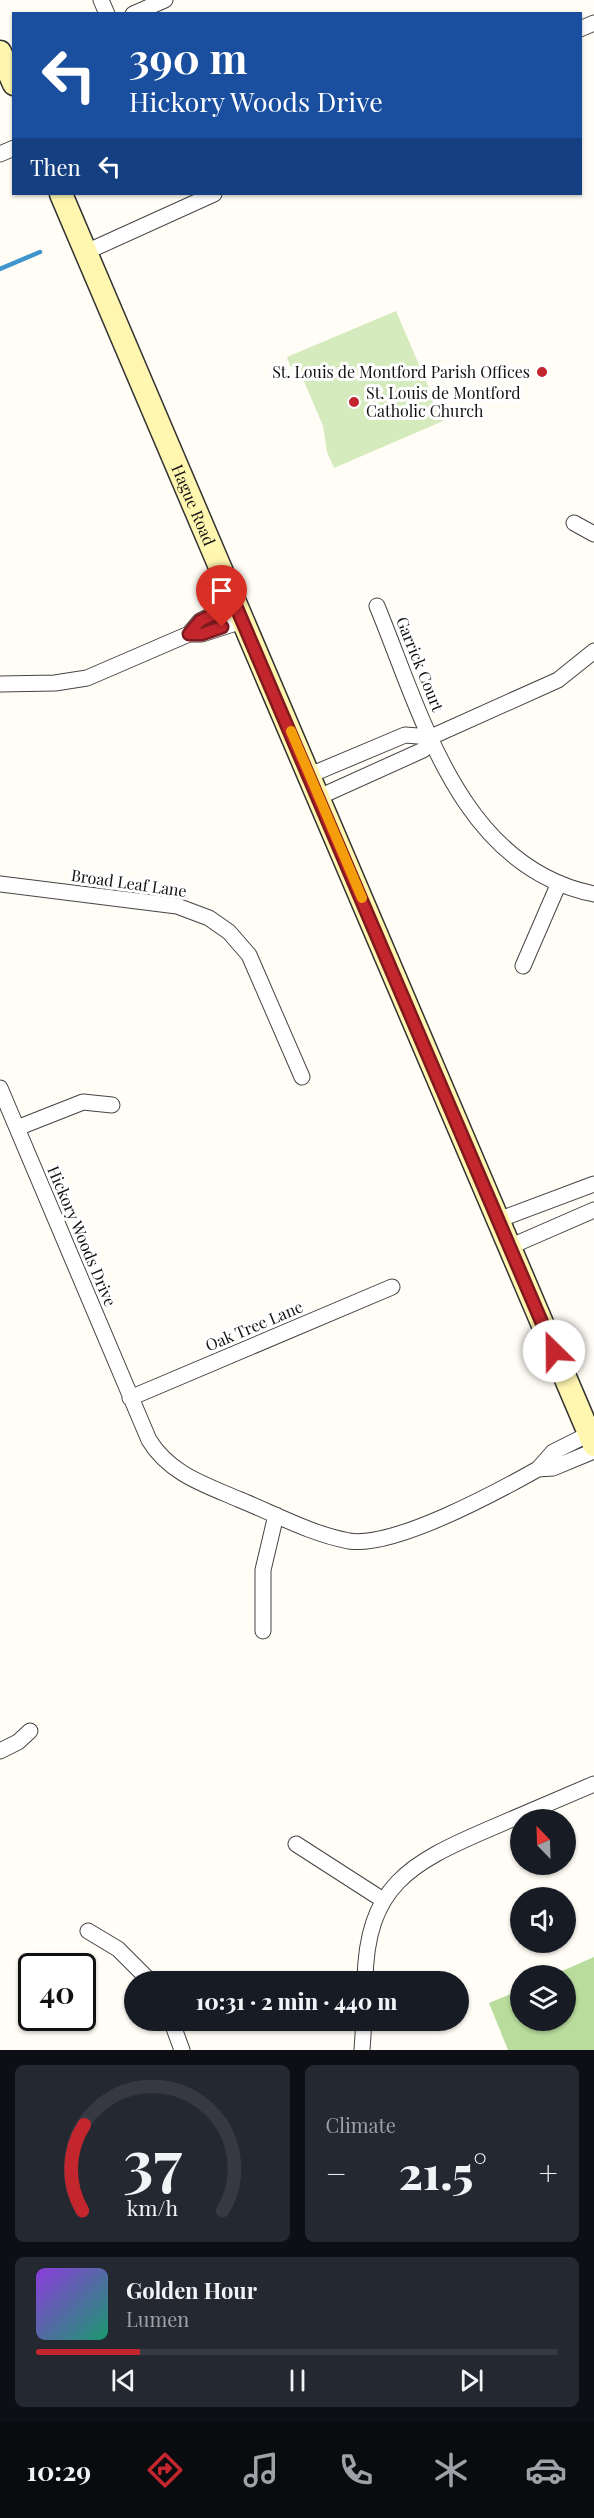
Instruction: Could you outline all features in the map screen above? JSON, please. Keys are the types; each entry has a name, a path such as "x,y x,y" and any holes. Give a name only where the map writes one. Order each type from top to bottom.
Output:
{"street":[{"path":"138,12 165,0"},
{"path":"0,52 12,79"},
{"name":"Hague Road","path":"61,195 310,775 592,1443"},
{"path":"86,252 186,199 208,195"},
{"path":"574,523 594,534"},
{"name":"Garrick Court","path":"377,606 430,737 457,791 478,822 514,856 559,884 594,894"},
{"path":"0,684 55,683 87,678 189,634 200,621 239,612"},
{"path":"310,775 405,735 430,737 558,680 594,651"},
{"path":"319,797 423,750 430,737"},
{"name":"Broad Leaf Lane","path":"0,884 177,906 209,918 229,932 249,955 302,1077"},
{"path":"523,966 559,884"},
{"name":"Hickory Woods Drive","path":"0,1088 149,1440 160,1457 174,1470 276,1515 338,1538 373,1542 396,1536 487,1496 538,1468 552,1452 592,1443"},
{"path":"17,1128 83,1102 112,1105"},
{"path":"498,1220 594,1184"},
{"path":"509,1247 594,1210"},
{"name":"Oak Tree Lane","path":"130,1398 392,1287"},
{"path":"262,1631 263,1570 276,1515"},
{"path":"0,1751 18,1742 30,1731"},
{"path":"366,1971 369,1937 383,1900 412,1868 442,1850 594,1784"},
{"path":"296,1844 383,1900"},
{"path":"88,1931 118,1949 140,1971"},
{"path":"175,2031 182,2050"},
{"path":"362,2050 363,2031"}],"green space":[{"path":"396,311 443,421 334,468 327,452 323,426 300,372 290,366 287,357"},
{"path":"594,1957 594,2050 508,2050 489,2003 510,1994 510,2031 576,2031 576,1965"}],"waterway":[{"path":"0,269 40,252"}],"slow traffic":[{"path":"291,731 362,898"}],"place":[{"name":"St. Louis de Montford Parish Offices","path":"542,372"},
{"name":"St. Louis de Montford Catholic Church","path":"354,402"}],"route":[{"path":"222,627 202,634 189,634 200,621 235,604 315,786 554,1351"}]}
